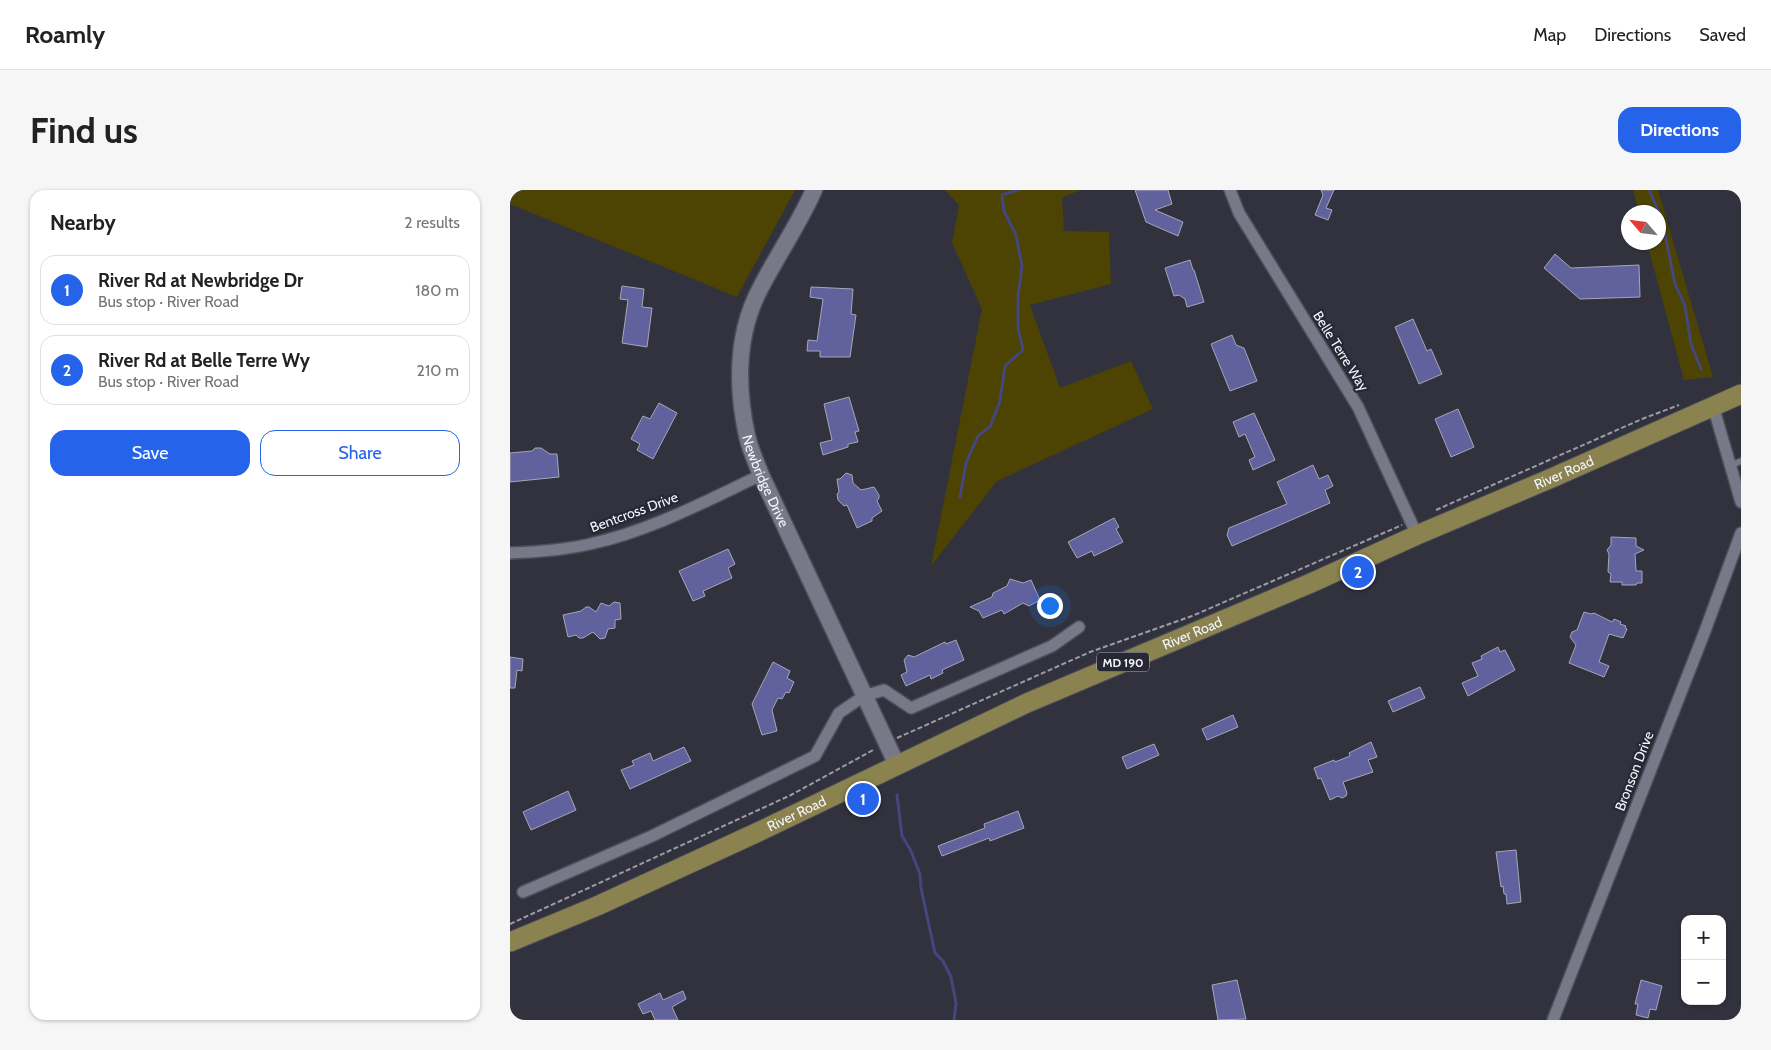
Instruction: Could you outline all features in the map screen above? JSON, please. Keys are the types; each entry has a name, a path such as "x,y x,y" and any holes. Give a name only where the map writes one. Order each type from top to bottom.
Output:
{"main road":[{"name":"River Road","path":"510,942 596,906 756,833 1026,702 1311,583 1417,534 1554,477 1741,394"}],"street":[{"name":"Newbridge Drive","path":"814,190 760,288 748,318 741,349 739,382 747,437 761,475 897,765"},
{"name":"Belle Terre Way","path":"1230,190 1239,214 1358,407 1417,534"},
{"path":"1713,406 1736,463 1741,502"},
{"name":"Bentcross Drive","path":"510,552 538,552 590,544 633,532 761,475"},
{"name":"Bronson Drive","path":"1552,1020 1705,631 1741,533"},
{"path":"523,892 652,836 815,756 839,713 864,696 884,690 911,708 1052,646 1079,627"}],"shaded area":[{"path":"510,190 795,190 737,297 510,204"},
{"path":"945,190 1080,190 1062,198 1064,231 1109,232 1111,284 1030,305 1060,388 1131,361 1153,409 997,481 931,566 982,309 952,243 959,205"},
{"path":"1633,190 1658,190 1662,205 1637,205"},
{"path":"1666,217 1713,377 1684,380 1649,250 1666,250"}],"building":[{"path":"1135,190 1168,190 1172,204 1155,210 1183,222 1178,236 1146,222"},
{"path":"1321,190 1334,190 1326,208 1332,210 1328,220 1315,215 1323,195"},
{"path":"1555,254 1571,268 1639,265 1640,297 1580,299 1544,268"},
{"path":"1190,260 1204,302 1187,307 1185,299 1179,295 1174,296 1165,268"},
{"path":"622,286 644,289 642,307 652,308 647,347 622,343 628,300 620,299"},
{"path":"811,287 853,289 851,314 856,315 850,357 820,357 820,351 807,351 808,340 817,341 823,299 810,297"},
{"path":"1413,319 1427,351 1431,349 1442,374 1419,384 1395,327"},
{"path":"1232,335 1236,345 1244,348 1257,381 1230,391 1211,344"},
{"path":"849,397 859,431 855,432 858,442 848,444 848,447 823,455 820,443 832,440 824,404"},
{"path":"659,403 677,413 653,459 637,450 640,444 631,439 643,416 650,419"},
{"path":"1458,409 1474,447 1451,457 1435,419"},
{"path":"1254,413 1275,460 1253,470 1249,460 1255,457 1245,434 1239,437 1233,422"},
{"path":"535,448 541,448 550,454 557,454 559,477 510,482 510,453 532,451"},
{"path":"1313,465 1319,479 1328,475 1333,486 1325,490 1330,503 1232,546 1227,535 1229,528 1287,504 1277,482"},
{"path":"846,473 852,475 853,483 861,490 874,487 879,495 877,501 882,511 872,518 872,521 857,528 847,505 844,506 838,500 837,479 840,479"},
{"path":"1114,518 1119,527 1116,529 1123,542 1094,556 1092,551 1077,558 1068,542"},
{"path":"1611,537 1636,538 1636,546 1644,550 1635,554 1636,571 1642,571 1642,583 1622,585 1622,582 1610,582 1611,574 1608,572 1609,554 1607,550 1611,545"},
{"path":"728,549 735,564 728,568 732,578 703,591 705,596 693,601 679,571"},
{"path":"1010,579 1023,583 1031,580 1040,600 1029,606 1023,603 1004,614 1002,610 983,618 979,611 970,607 992,597 993,593 1007,586"},
{"path":"614,602 620,603 621,619 615,620 615,628 608,629 605,638 600,639 593,632 583,638 579,638 576,635 568,637 563,615 581,611 586,607 596,612 601,603 609,606"},
{"path":"1584,612 1594,613 1612,622 1614,619 1621,622 1620,624 1626,626 1625,628 1627,629 1623,638 1609,634 1599,662 1609,666 1604,677 1569,663 1576,645 1570,637 1572,632 1577,630"},
{"path":"956,640 964,660 942,670 943,673 931,679 930,675 906,686 901,675 907,672 904,660 908,655 914,657 945,642 946,644"},
{"path":"1498,647 1500,652 1505,650 1515,670 1468,696 1462,683 1478,676 1472,663 1482,659 1481,656"},
{"path":"510,657 523,659 522,671 517,670 515,688 510,688"},
{"path":"773,662 790,671 787,678 794,682 789,693 786,692 782,699 778,698 772,710 777,731 762,735 752,704"},
{"path":"1420,687 1425,698 1393,712 1388,701"},
{"path":"1233,715 1238,727 1207,740 1202,729"},
{"path":"1371,742 1377,757 1368,760 1373,772 1343,782 1347,793 1346,796 1342,798 1338,796 1330,800 1321,778 1318,779 1314,768 1350,756 1349,753"},
{"path":"1154,744 1159,755 1127,769 1122,757"},
{"path":"684,747 691,761 630,789 621,770 634,765 632,761 650,753 653,761"},
{"path":"568,791 576,810 531,830 523,812"},
{"path":"1018,811 1024,828 990,841 989,838 942,856 938,846 985,828 984,824"},
{"path":"1516,850 1521,902 1507,904 1506,894 1504,894 1503,886 1501,887 1496,852"},
{"path":"1237,980 1246,1019 1218,1020 1212,985"},
{"path":"1641,980 1662,986 1656,1010 1650,1009 1648,1018 1636,1015 1638,1004 1635,1004"},
{"path":"683,991 686,999 672,1007 678,1020 655,1020 651,1011 643,1014 638,1004 660,993 663,1000"}],"waterway":[{"path":"960,497 966,463 978,436 990,427 1000,401 1005,366 1023,350 1018,328 1018,295 1022,266 1016,235 1004,211 1002,195 1018,190"},
{"path":"1649,190 1662,219 1675,284 1685,306 1691,344 1701,369"},
{"path":"897,795 902,836 910,849 920,874 921,888 935,953 943,961 951,977 956,1003 954,1020"}],"place":[{"name":"River Rd at Belle Terre Wy","path":"1358,572"},
{"name":"River Rd at Newbridge Dr","path":"863,799"}]}
